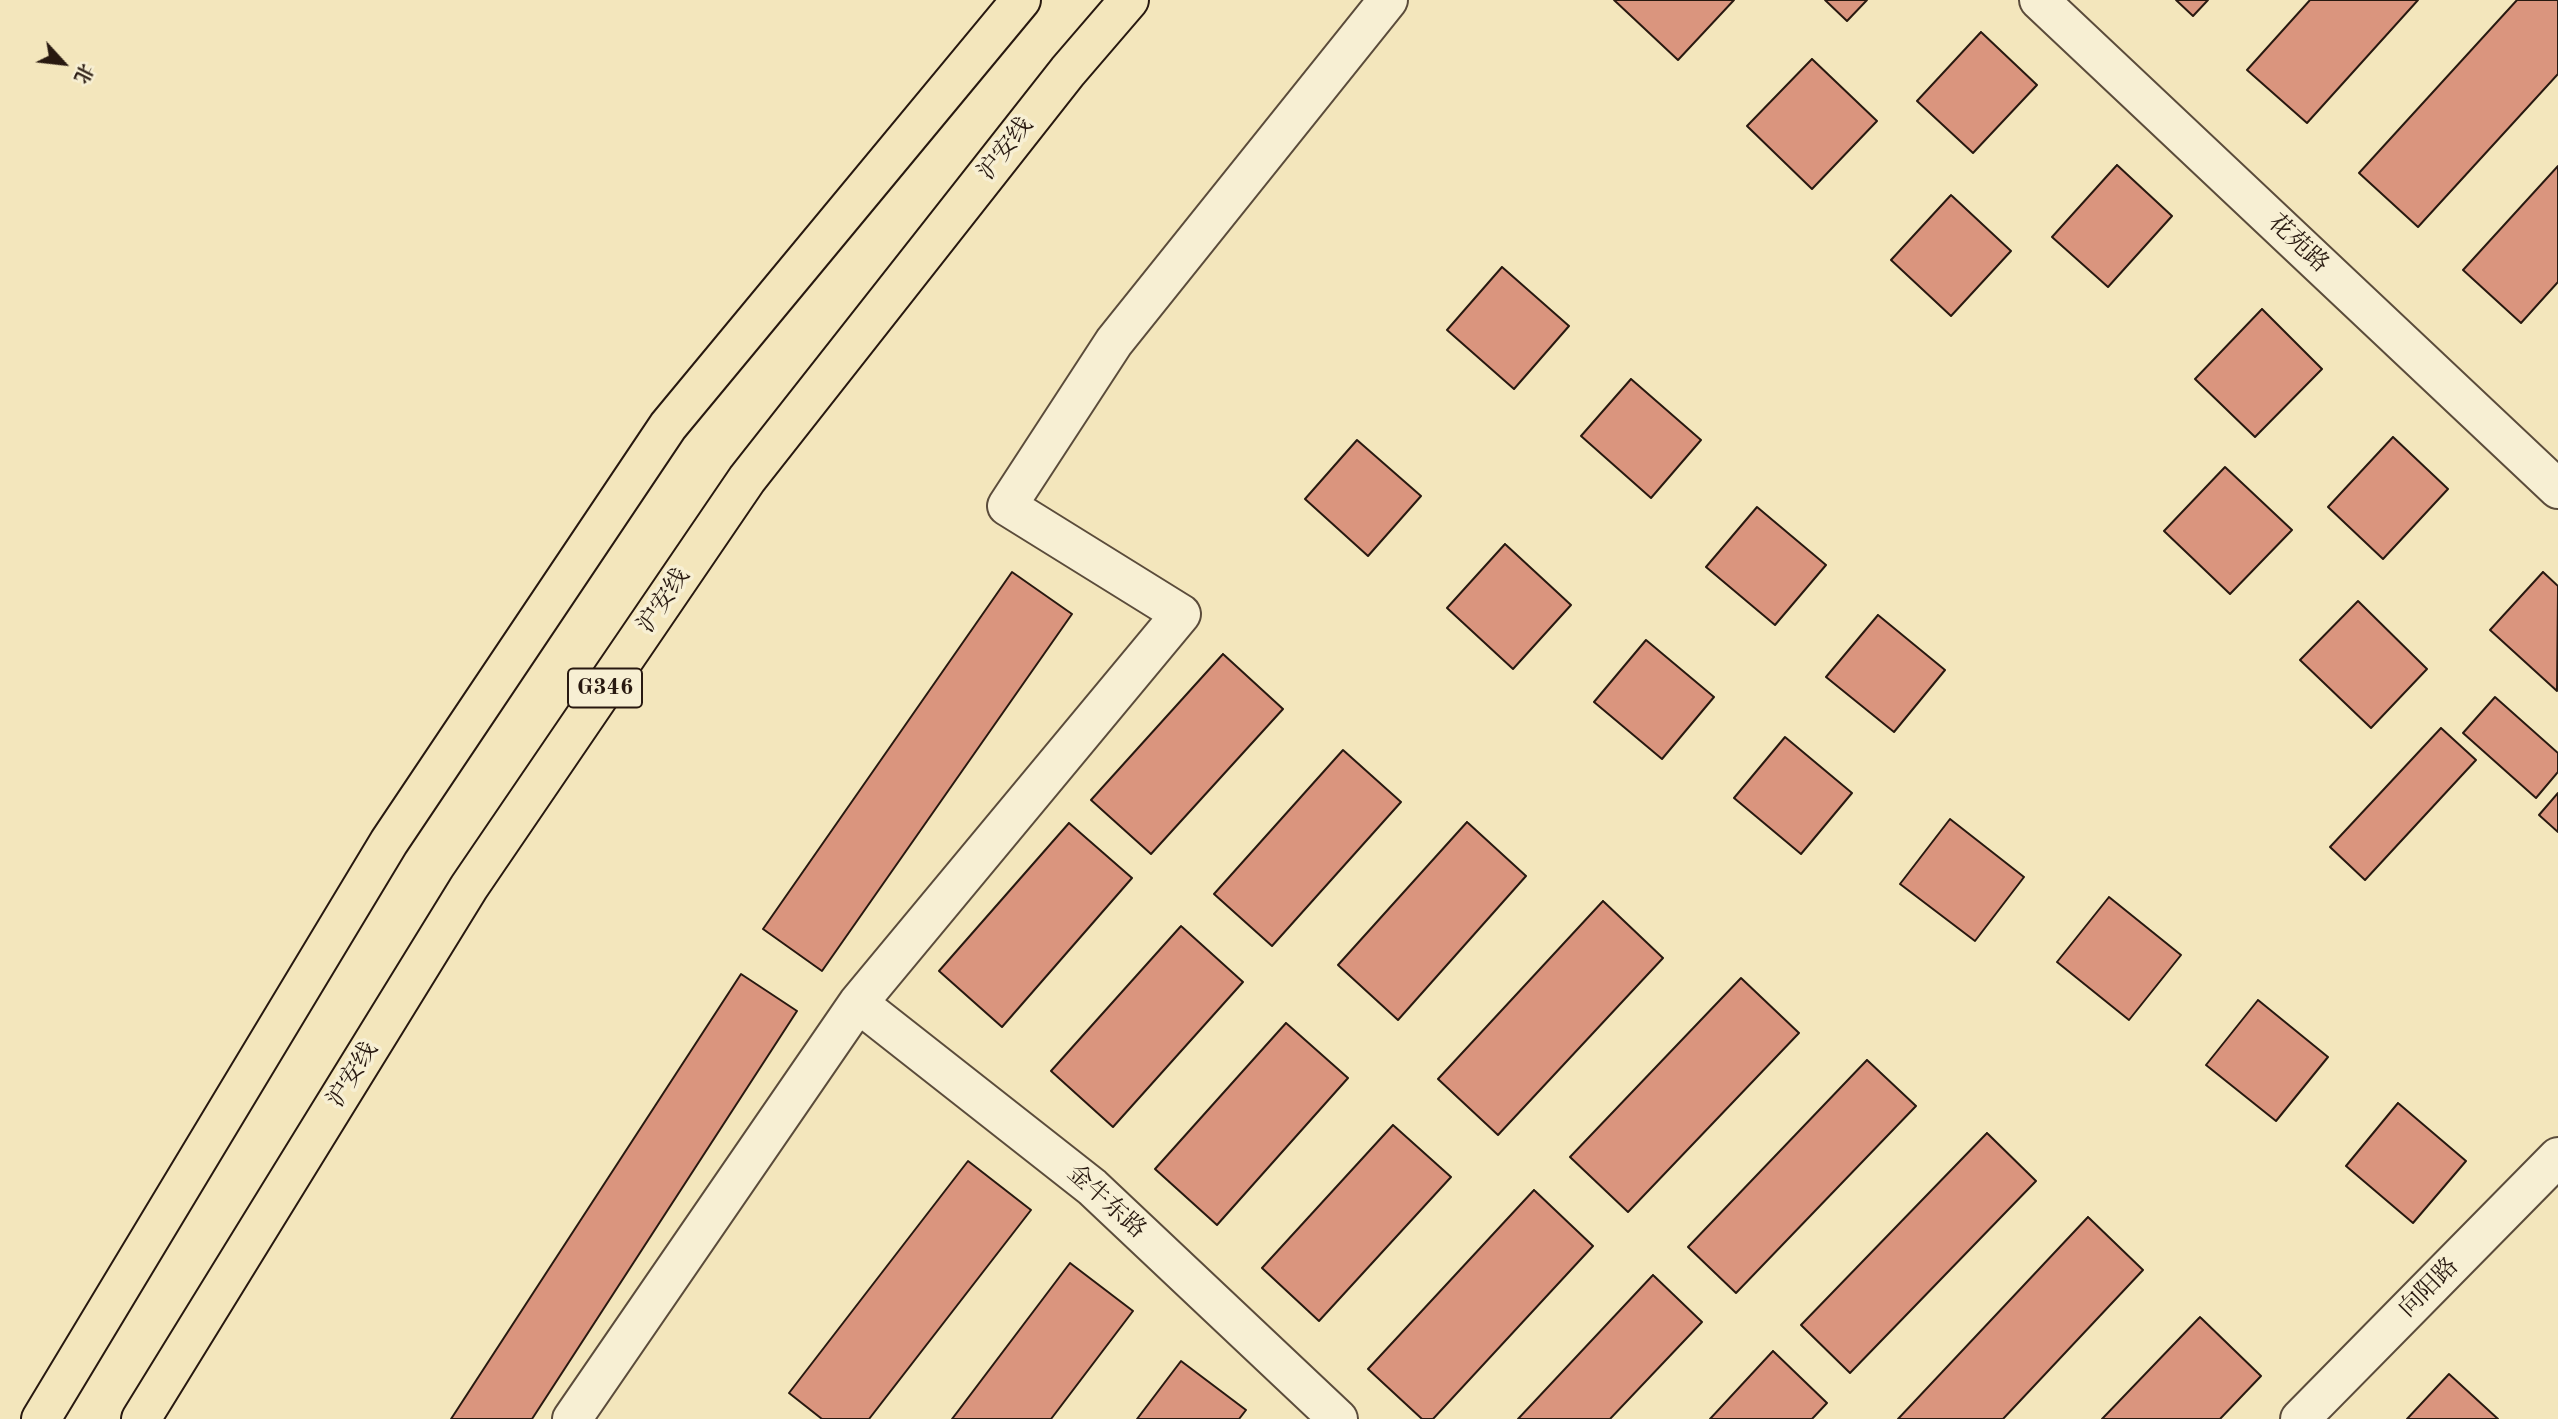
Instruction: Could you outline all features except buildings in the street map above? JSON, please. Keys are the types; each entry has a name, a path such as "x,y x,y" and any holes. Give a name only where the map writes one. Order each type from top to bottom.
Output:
{"highway":[{"path":"41,1419 389,842 668,426 1021,0"},
{"name":"沪安线","path":"141,1419 469,887 747,479 1068,71 1129,0"}],"street":[{"path":"572,1419 858,1003 1181,614 1007,506 1114,342 1388,0"},
{"name":"花苑路","path":"2039,0 2558,489"},
{"name":"金牛东路","path":"858,1003 1092,1186 1338,1419"},
{"name":"向阳路","path":"2300,1419 2558,1157"}]}
